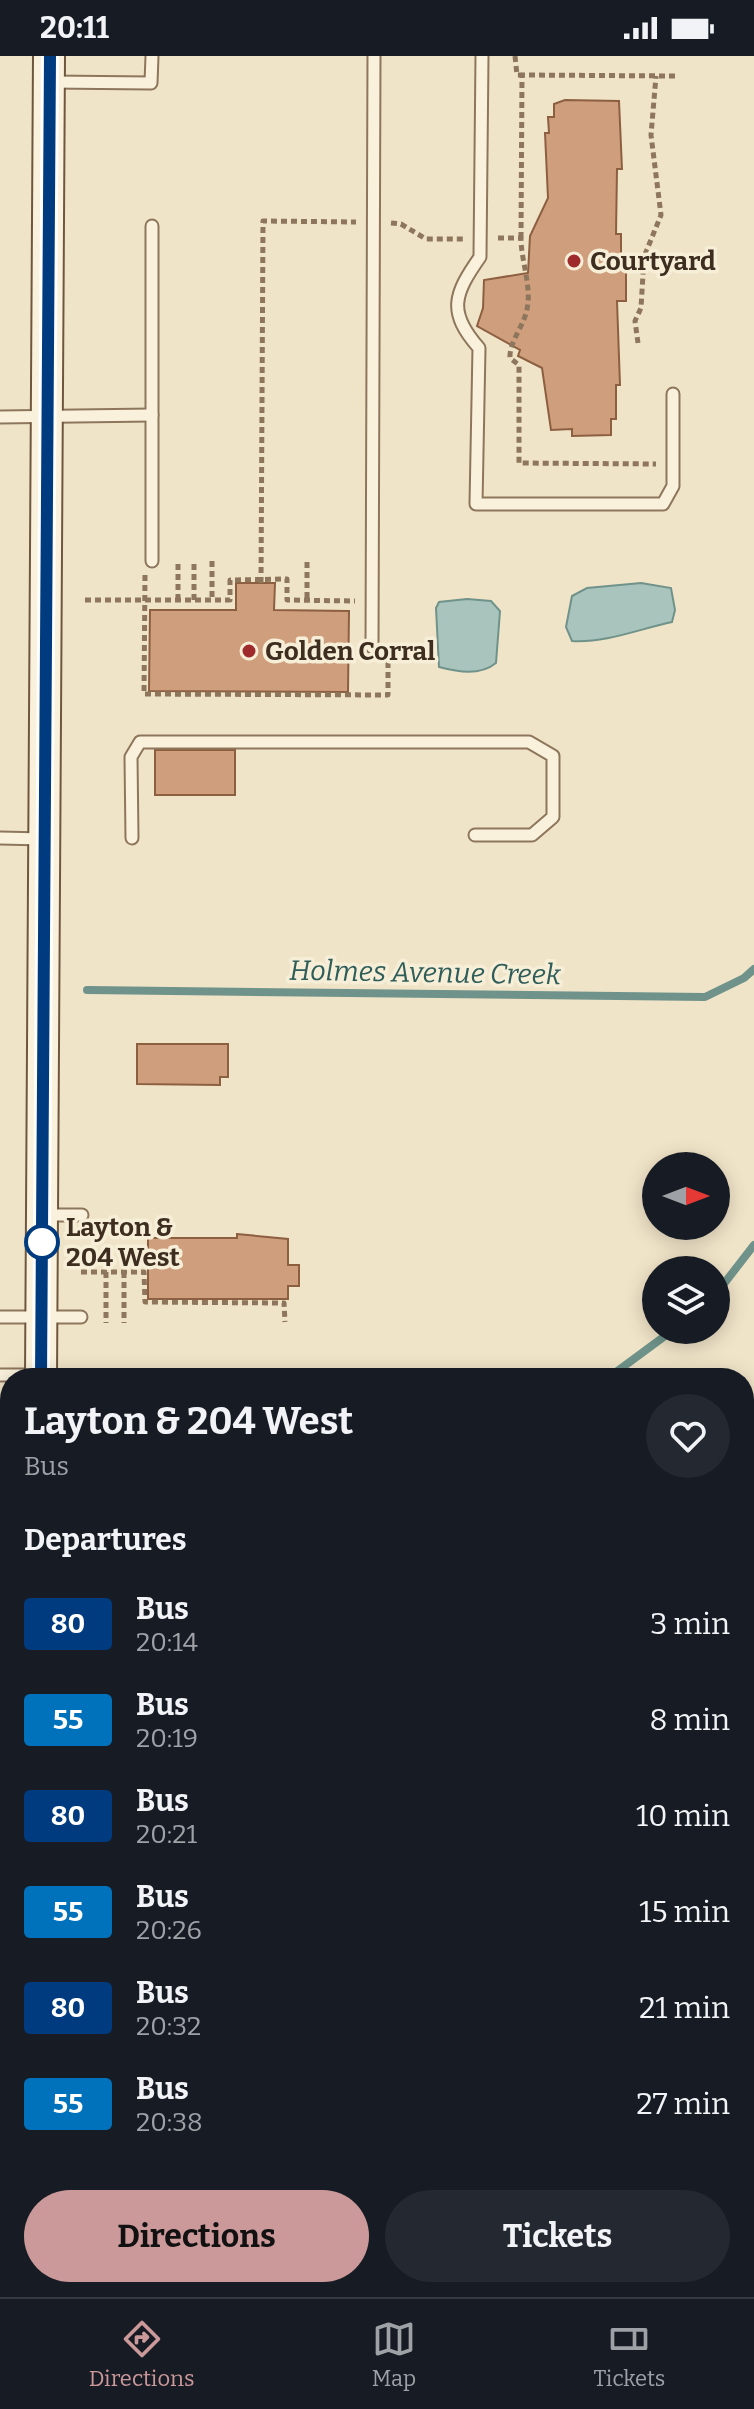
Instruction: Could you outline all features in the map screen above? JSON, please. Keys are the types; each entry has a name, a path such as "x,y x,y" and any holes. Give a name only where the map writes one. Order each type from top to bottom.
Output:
{"main road":[{"path":"43,1368 49,69"}],"lane":[{"path":"49,69 151,83 152,56"},
{"path":"372,647 374,56"},
{"path":"482,56 480,257 461,283 457,304 460,326 479,348 476,504 663,504 673,486 673,394"},
{"path":"152,226 152,561"},
{"path":"0,417 152,415"},
{"path":"132,838 131,757 140,742 529,742 553,756 553,817 532,835 475,835"},
{"path":"0,838 44,839"},
{"path":"42,1215 82,1215"},
{"path":"0,1317 81,1317"}],"path":[{"path":"515,56 517,75 677,76"},
{"path":"522,75 521,238 529,299 522,327 509,350 510,358 519,365 519,463 673,464"},
{"path":"638,343 635,321 641,308 644,257 661,215 651,135 656,76"},
{"path":"261,581 263,221 357,222"},
{"path":"389,222 401,224 426,239 521,238"},
{"path":"152,561 144,576 144,694 388,695 388,651 372,647"},
{"path":"178,561 178,600"},
{"path":"194,561 194,600"},
{"path":"212,561 212,600"},
{"path":"307,562 307,600"},
{"path":"85,600 230,600 230,580 287,579 287,600 372,601"},
{"path":"81,1272 144,1272 145,1302 284,1303 285,1322"},
{"path":"106,1272 106,1323"},
{"path":"124,1272 124,1323"}],"water":[{"path":"641,583 671,588 675,610 672,622 610,638 572,641 566,627 572,596 587,588"},
{"path":"467,599 491,601 500,611 496,663 476,671 439,667 436,608 439,602"}],"building":[{"name":"Courtyard","path":"565,100 619,101 622,169 617,169 616,234 621,234 621,268 626,269 626,301 617,301 620,385 616,385 616,419 611,419 611,435 572,436 572,429 551,430 542,368 518,356 520,350 477,326 483,308 484,280 528,273 530,236 548,198 545,133 549,133 548,117 554,117 554,104"},
{"name":"Golden Corral","path":"236,583 275,583 274,610 349,611 348,692 149,691 150,610 236,610"},
{"path":"155,750 235,750 235,795 155,795"},
{"path":"137,1044 228,1044 228,1077 220,1077 220,1085 137,1084"},
{"path":"237,1234 288,1239 288,1265 299,1265 299,1286 288,1286 288,1299 148,1299 148,1238 237,1238"}],"waterway":[{"name":"Holmes Avenue Creek","path":"87,990 705,997 744,978 754,969"},
{"path":"730,1276 754,1245"},
{"path":"622,1368 654,1344"}],"bus line":[{"name":"80","path":"41,1368 50,56"}],"place":[{"name":"Courtyard","path":"574,261"},
{"name":"Golden Corral","path":"249,651"},
{"name":"Layton & 204 West","path":"42,1242"}]}
